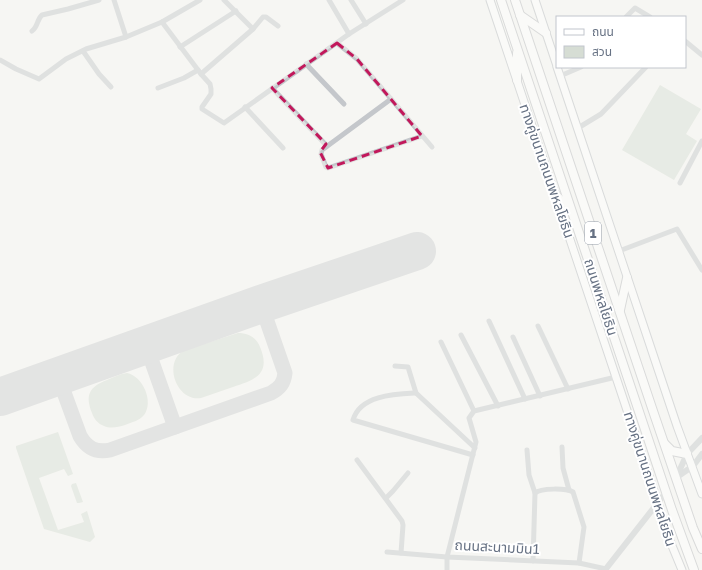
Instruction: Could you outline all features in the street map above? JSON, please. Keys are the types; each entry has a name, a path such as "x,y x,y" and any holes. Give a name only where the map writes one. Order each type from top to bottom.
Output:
{"highway":[{"name":"ถนนพหลโยธิน","path":"501,0 672,510 694,570"},
{"name":"ถนนพหลโยธิน","path":"515,0 619,311 702,549"},
{"path":"520,15 546,33"},
{"path":"517,80 518,48"},
{"path":"555,194 573,213"},
{"path":"619,311 627,278"},
{"path":"664,443 672,451 687,454"},
{"path":"667,492 676,478"}],"main road":[{"name":"ทางคู่ขนานถนนพหลโยธิน","path":"490,0 668,536 682,570"},
{"name":"1","path":"535,0 556,63"},
{"name":"1","path":"558,68 627,278 702,494"}],"street":[{"path":"32,31 35,29 40,16 42,15 99,0"},
{"path":"114,0 126,37"},
{"path":"0,60 38,79 66,59 83,51 126,37 162,22 200,0"},
{"path":"224,0 253,29"},
{"path":"328,0 349,34"},
{"path":"351,0 366,24"},
{"path":"162,22 199,72 210,84 211,94 202,107 202,110 224,123 349,34 403,0"},
{"path":"627,16 635,8 648,16"},
{"path":"180,47 236,11"},
{"path":"158,88 199,72 253,29 264,16 278,26"},
{"path":"686,42 702,55"},
{"path":"337,43 357,59 432,147"},
{"path":"83,51 99,74 111,86"},
{"path":"306,64 344,104"},
{"path":"560,76 579,68"},
{"path":"578,128 601,114 645,68"},
{"path":"272,88 327,146"},
{"path":"391,98 320,152 325,166 328,168 422,136"},
{"path":"245,107 283,148"},
{"path":"680,184 702,141"},
{"path":"619,251 677,229 702,270"},
{"path":"489,321 525,399"},
{"path":"538,326 568,389"},
{"path":"461,335 498,406"},
{"path":"513,336 540,396"},
{"path":"441,342 474,411"},
{"path":"395,366 408,367 416,394 475,448"},
{"path":"447,570 447,557 475,448 476,442 469,418 474,411 616,377"},
{"path":"416,394 394,394 372,401 360,408 354,415 353,420 473,455"},
{"path":"676,478 687,454 702,438"},
{"path":"562,447 563,468 569,490 573,492 584,527 579,563"},
{"path":"527,450 529,475 535,493 533,561"},
{"path":"676,478 692,466 702,454"},
{"path":"357,460 386,498 404,525 401,553"},
{"path":"386,498 408,473"},
{"path":"535,493 540,490 569,490"},
{"path":"605,569 667,492"},
{"name":"ถนนสะนามบิน1","path":"387,552 447,557 579,563 605,569"}],"highlighted area":[{"path":"337,43 357,59 422,136 328,168 320,152 326,144 272,88"}],"green space":[{"path":"660,85 701,109 686,134 697,141 674,180 622,150"},
{"path":"238,333 251,336 260,347 264,363 259,374 255,378 241,384 201,398 192,398 185,394 175,380 173,371 174,363 178,355 185,350"},
{"path":"127,373 133,375 142,384 147,397 147,410 140,419 125,425 112,428 102,425 96,421 92,413 89,401 90,392 101,383"},
{"path":"58,432 73,474 68,476 64,469 39,478 58,530 84,522 81,514 87,511 95,537 90,542 44,529 16,448 16,446"},
{"path":"76,483 83,502 77,503 71,486 72,484"}],"taxiway":[{"path":"58,376 80,436 92,449 100,451 110,450 271,393 281,385 284,380 285,373 261,304"},
{"path":"146,345 175,427"}],"runway":[{"path":"0,397 261,304 417,251"}]}
